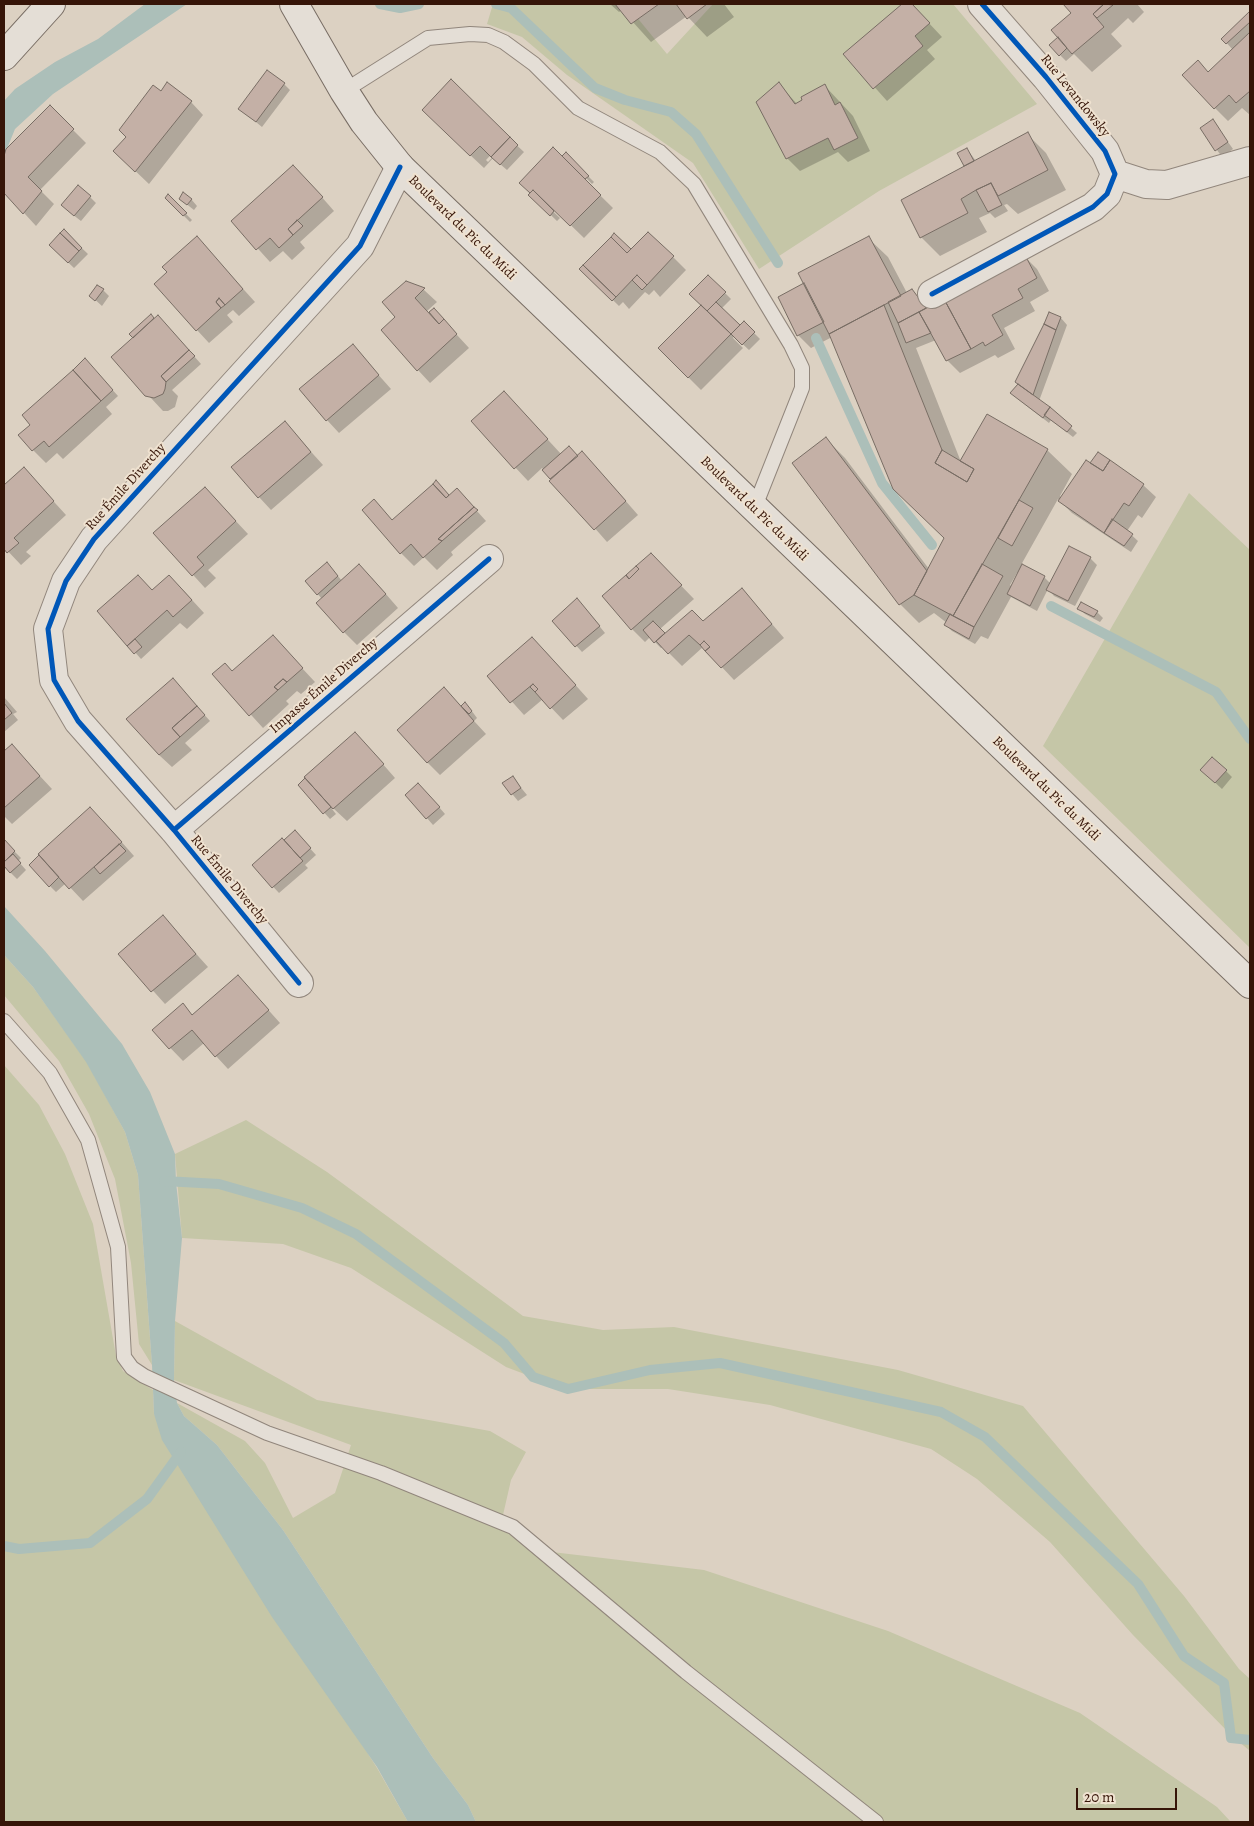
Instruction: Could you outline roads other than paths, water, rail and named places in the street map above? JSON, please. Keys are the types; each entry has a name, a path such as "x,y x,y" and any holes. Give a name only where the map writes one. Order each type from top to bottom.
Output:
{"street":[{"path":"4,56 51,4"},
{"name":"Boulevard du Pic du Midi","path":"294,4 344,92 364,122 400,167 1250,984"},
{"name":"Rue Levandowsky","path":"982,4 1105,150 1115,174"},
{"path":"932,294 1093,207 1108,194 1115,174 1146,184 1167,185 1250,161"},
{"name":"Rue Émile Diverchy","path":"299,983 174,830 78,721 54,680 48,629 66,581 94,539 360,246 400,167"},
{"name":"Impasse Émile Diverchy","path":"174,830 490,559"}],"lane":[{"path":"344,92 428,38 470,34 488,35 504,42 534,64 578,108 660,152 694,184 791,344 802,368 802,388 754,509"},
{"path":"4,1021 50,1073 88,1140 118,1246 124,1357 132,1368 177,1392 267,1433 381,1473 513,1527 686,1672 876,1822"}],"waterway":[{"path":"380,4 400,8 419,4"},
{"path":"496,4 511,8 595,88 625,100 671,112 696,134 778,263"},
{"path":"816,338 882,483 932,545"},
{"path":"1051,606 1216,692 1250,739"},
{"path":"164,1181 219,1184 302,1208 356,1234 504,1343 533,1377 568,1389 650,1370 720,1363 941,1412 985,1437 1138,1584 1184,1656 1224,1683 1231,1738 1250,1740"},
{"path":"4,1546 19,1549 90,1543 147,1499 181,1452"}]}
